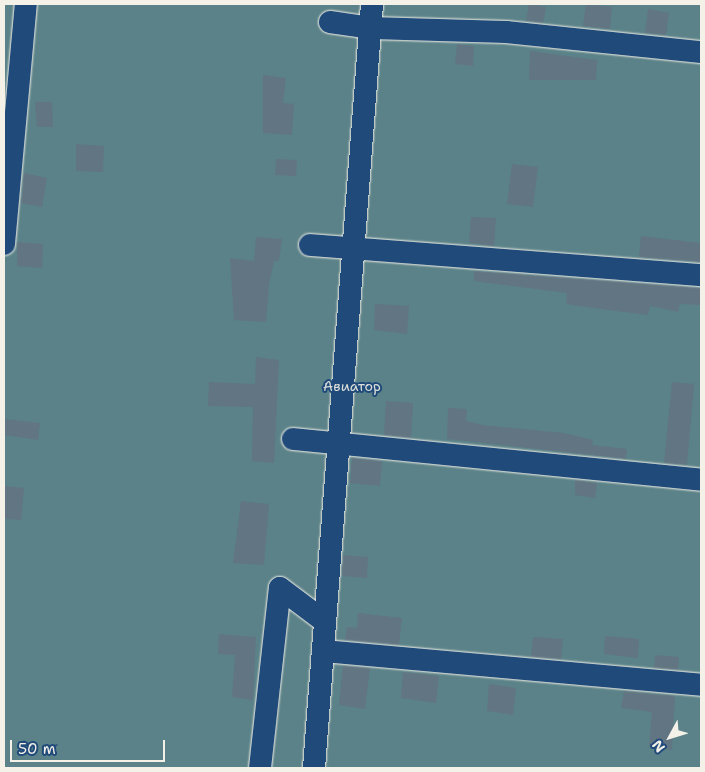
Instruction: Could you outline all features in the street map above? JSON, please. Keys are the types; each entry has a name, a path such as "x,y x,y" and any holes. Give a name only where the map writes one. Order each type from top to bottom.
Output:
{"street":[{"path":"4,244 26,4"},
{"path":"314,768 336,445 355,249 372,4"},
{"path":"330,22 371,28 506,32 701,52"},
{"path":"310,245 701,275"},
{"path":"293,439 336,445 701,480"},
{"path":"260,768 280,588 324,621"},
{"path":"323,650 701,685"}],"green space":[{"name":"Авиатор","path":"4,4 701,4 701,768 4,768"}],"building":[{"path":"529,4 546,7 543,23 526,21"},
{"path":"586,4 612,7 610,29 583,26"},
{"path":"648,9 669,13 666,35 645,33"},
{"path":"457,44 474,46 473,66 455,64"},
{"path":"530,51 597,60 596,80 529,80"},
{"path":"263,75 286,78 283,103 294,104 292,135 263,133"},
{"path":"35,102 52,102 53,127 37,127"},
{"path":"76,144 104,146 103,172 76,171"},
{"path":"276,159 297,160 296,176 275,175"},
{"path":"512,164 538,167 533,207 507,204"},
{"path":"24,173 47,178 42,207 21,203"},
{"path":"471,217 496,218 494,246 469,243"},
{"path":"641,236 701,243 701,262 639,257"},
{"path":"256,237 282,239 279,261 274,261 269,284 266,322 234,320 230,258 254,261"},
{"path":"17,242 43,244 42,268 17,266"},
{"path":"474,271 701,288 701,305 680,304 678,312 650,306 648,315 566,304 567,293 474,281"},
{"path":"375,304 409,306 407,334 374,330"},
{"path":"256,357 279,360 274,463 252,461 253,407 208,406 209,382 255,384"},
{"path":"672,382 694,384 687,465 664,463"},
{"path":"386,401 413,403 411,438 384,435"},
{"path":"448,408 467,409 466,421 483,425 564,433 593,440 592,445 627,449 626,459 447,439"},
{"path":"4,419 40,423 38,440 4,435"},
{"path":"352,458 382,461 380,486 350,483"},
{"path":"575,480 597,483 595,498 575,495"},
{"path":"4,486 24,488 21,520 4,519"},
{"path":"241,501 269,504 264,565 233,563"},
{"path":"343,555 368,557 367,578 342,576"},
{"path":"358,613 402,618 399,645 345,640 347,627 357,628"},
{"path":"219,634 256,637 253,700 232,697 235,655 218,654"},
{"path":"605,636 639,639 638,658 604,654"},
{"path":"533,637 563,639 561,659 531,657"},
{"path":"655,655 679,657 678,670 654,668"},
{"path":"343,666 370,668 365,709 339,705"},
{"path":"403,672 439,676 436,703 401,698"},
{"path":"489,684 516,688 513,715 487,711"},
{"path":"624,691 675,696 672,750 649,747 652,712 621,708"}]}
